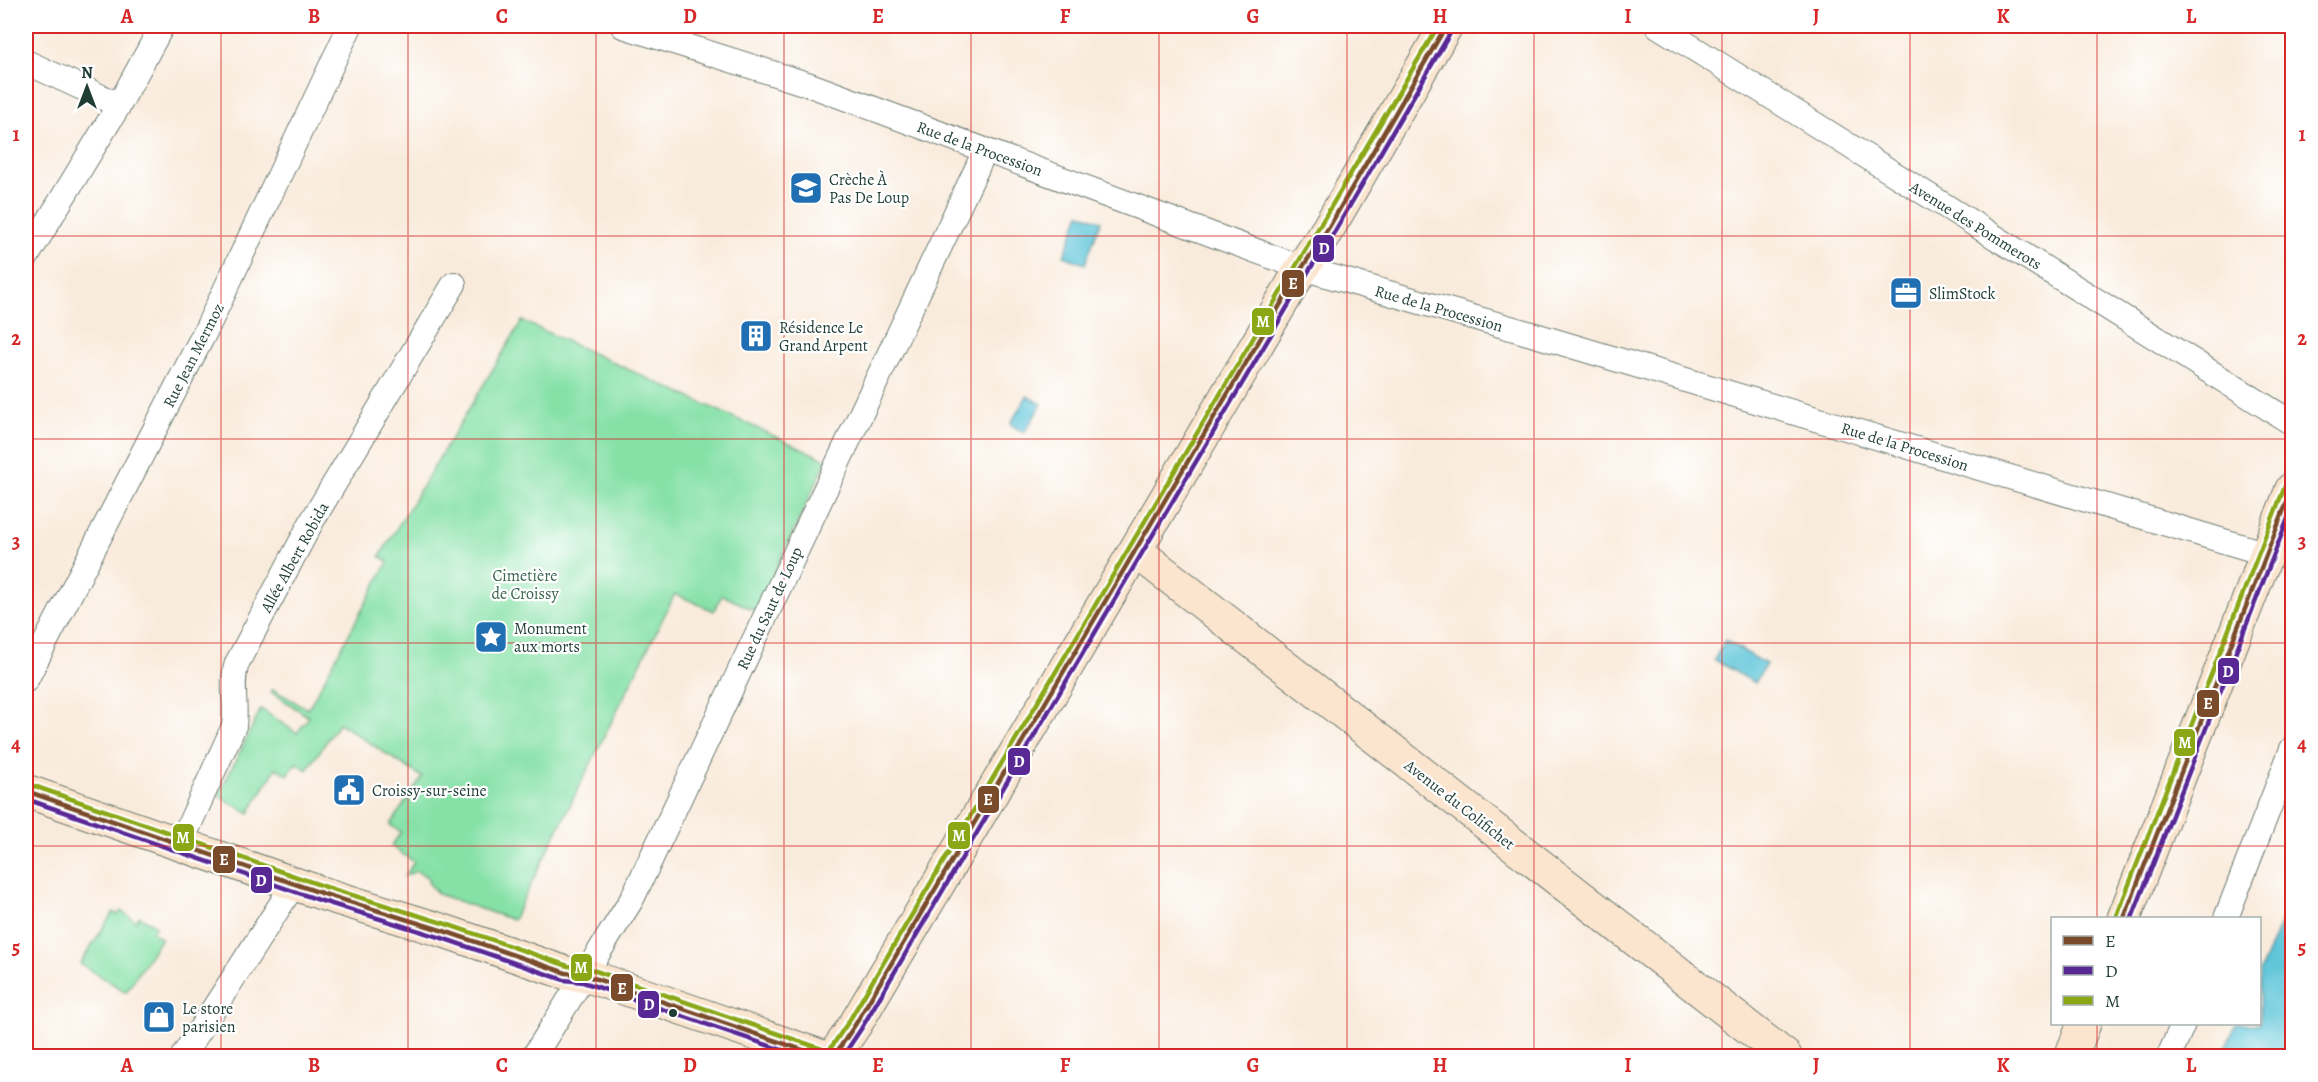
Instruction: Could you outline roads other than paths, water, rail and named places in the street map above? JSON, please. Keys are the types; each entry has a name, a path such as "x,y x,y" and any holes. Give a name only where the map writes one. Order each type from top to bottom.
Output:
{"main road":[{"path":"834,1056 855,1025 1446,26"},
{"path":"2124,917 2292,489"},
{"name":"Avenue du Colifichet","path":"1136,551 1785,1056"},
{"path":"26,791 294,884 444,931 566,973 585,975 820,1056"},
{"path":"2071,1056 2083,1025"}],"street":[{"path":"26,258 119,105 162,26"},
{"name":"Rue Jean Mermoz","path":"26,680 208,327 350,26"},
{"name":"Rue de la Procession","path":"623,26 810,85 1302,268 1535,335 2267,554"},
{"name":"Avenue des Pommerots","path":"1659,26 2292,423"},
{"path":"26,62 119,105"},
{"name":"Rue du Saut de Loup","path":"534,1056 632,899 986,151"},
{"name":"Allée Albert Robida","path":"180,845 234,726 236,711 234,672 237,663 312,521 453,284"},
{"path":"2226,917 2292,749"},
{"path":"183,1056 294,884"},
{"path":"2169,1056 2182,1025"}],"water":[{"path":"1080,213 1101,221 1085,264 1064,256"},
{"path":"1027,396 1042,404 1024,433 1010,424"},
{"path":"1725,640 1766,664 1755,683 1714,660"},
{"path":"2292,896 2292,1056 2222,1056 2236,1025 2261,1025 2261,969"}],"place":[{"name":"Crèche À Pas De Loup","path":"806,188"},
{"name":"SlimStock","path":"1906,293"},
{"name":"Résidence Le Grand Arpent","path":"756,336"},
{"name":"Monument aux morts","path":"491,637"},
{"name":"Croissy-sur-seine","path":"349,790"},
{"name":"Le store parisien","path":"159,1017"}],"park label":[{"name":"Cimetière de Croissy","path":"525,584"}]}
